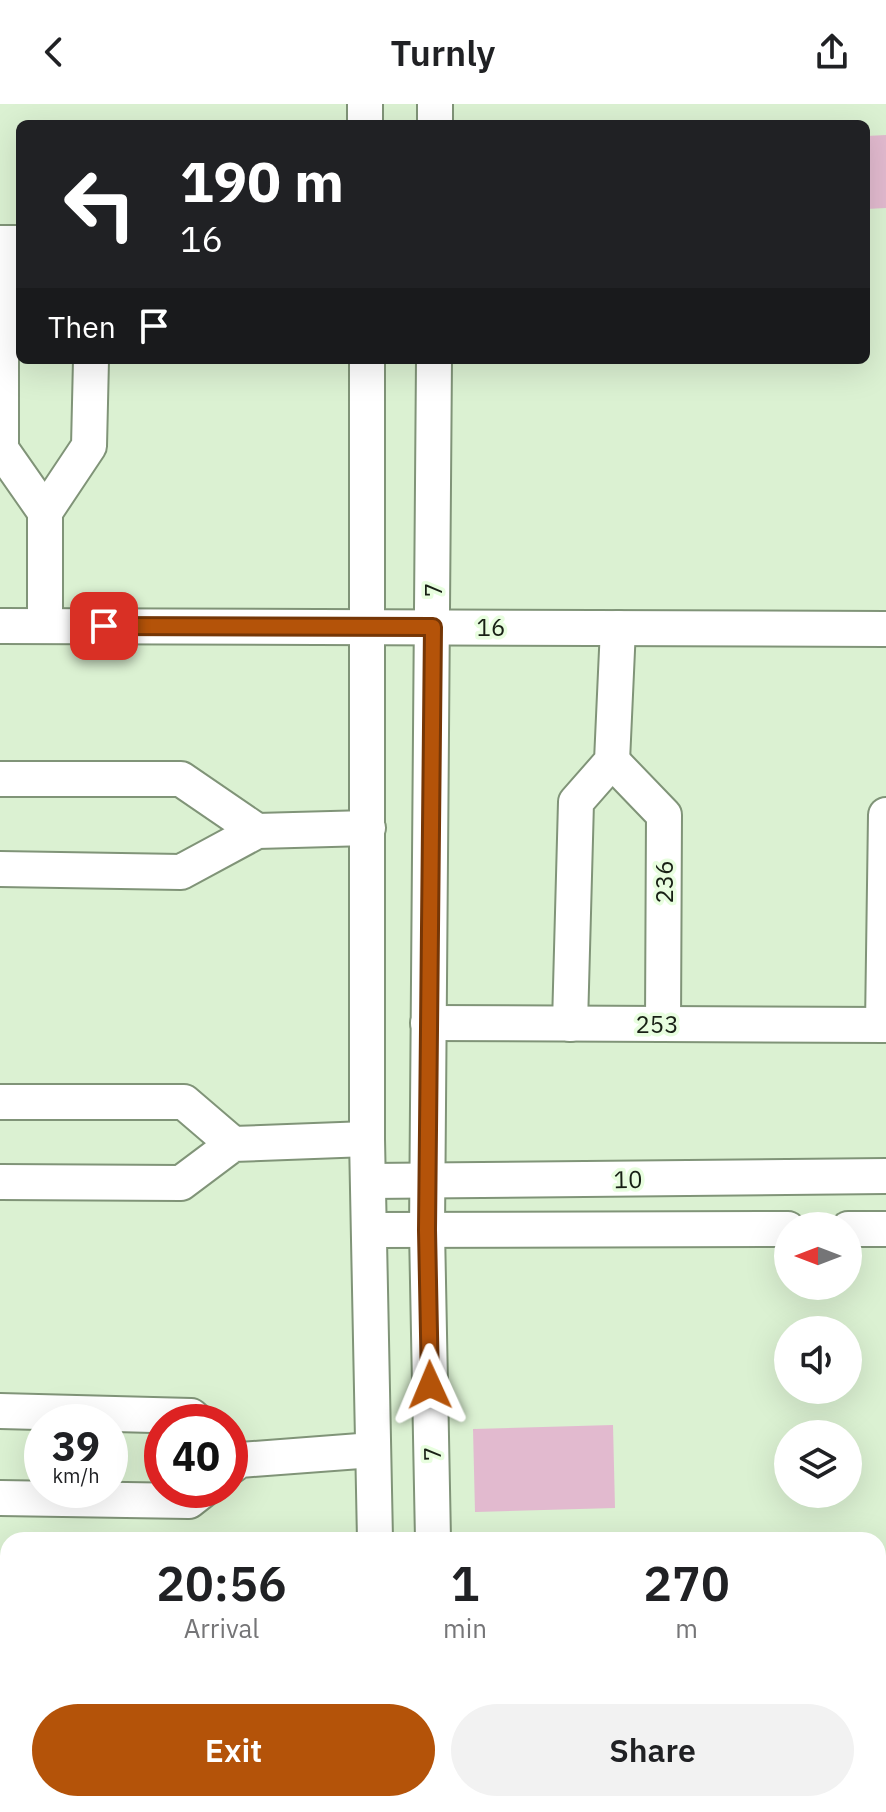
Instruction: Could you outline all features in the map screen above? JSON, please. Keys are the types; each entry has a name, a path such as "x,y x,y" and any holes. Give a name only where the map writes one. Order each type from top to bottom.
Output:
{"street":[{"path":"16,243 1,243 1,449 45,512"},
{"path":"45,626 45,512 89,446 91,364"},
{"path":"367,364 367,1139 375,1532"},
{"name":"7","path":"433,1532 427,1230 434,364"},
{"name":"16","path":"0,626 886,629"},
{"path":"570,1024 576,802 612,761 618,628"},
{"name":"236","path":"612,761 664,815 663,1024"},
{"path":"0,779 181,779 257,831"},
{"path":"884,1025 886,815"},
{"path":"0,869 181,872 257,831 368,828"},
{"name":"253","path":"428,1023 884,1025"},
{"path":"0,1102 184,1102 233,1144"},
{"path":"0,1182 181,1183 233,1144 367,1139"},
{"name":"10","path":"369,1181 886,1176"},
{"name":"10","path":"369,1230 774,1229"},
{"path":"862,1229 886,1229"},
{"path":"0,1411 144,1415"},
{"path":"248,1458 373,1450"},
{"path":"0,1498 144,1500"}],"shaded area":[{"path":"886,135 886,208 870,209 870,136"},
{"path":"613,1425 615,1508 475,1512 473,1429"}],"route":[{"path":"104,626 433,627 427,1230 430,1385"}]}
